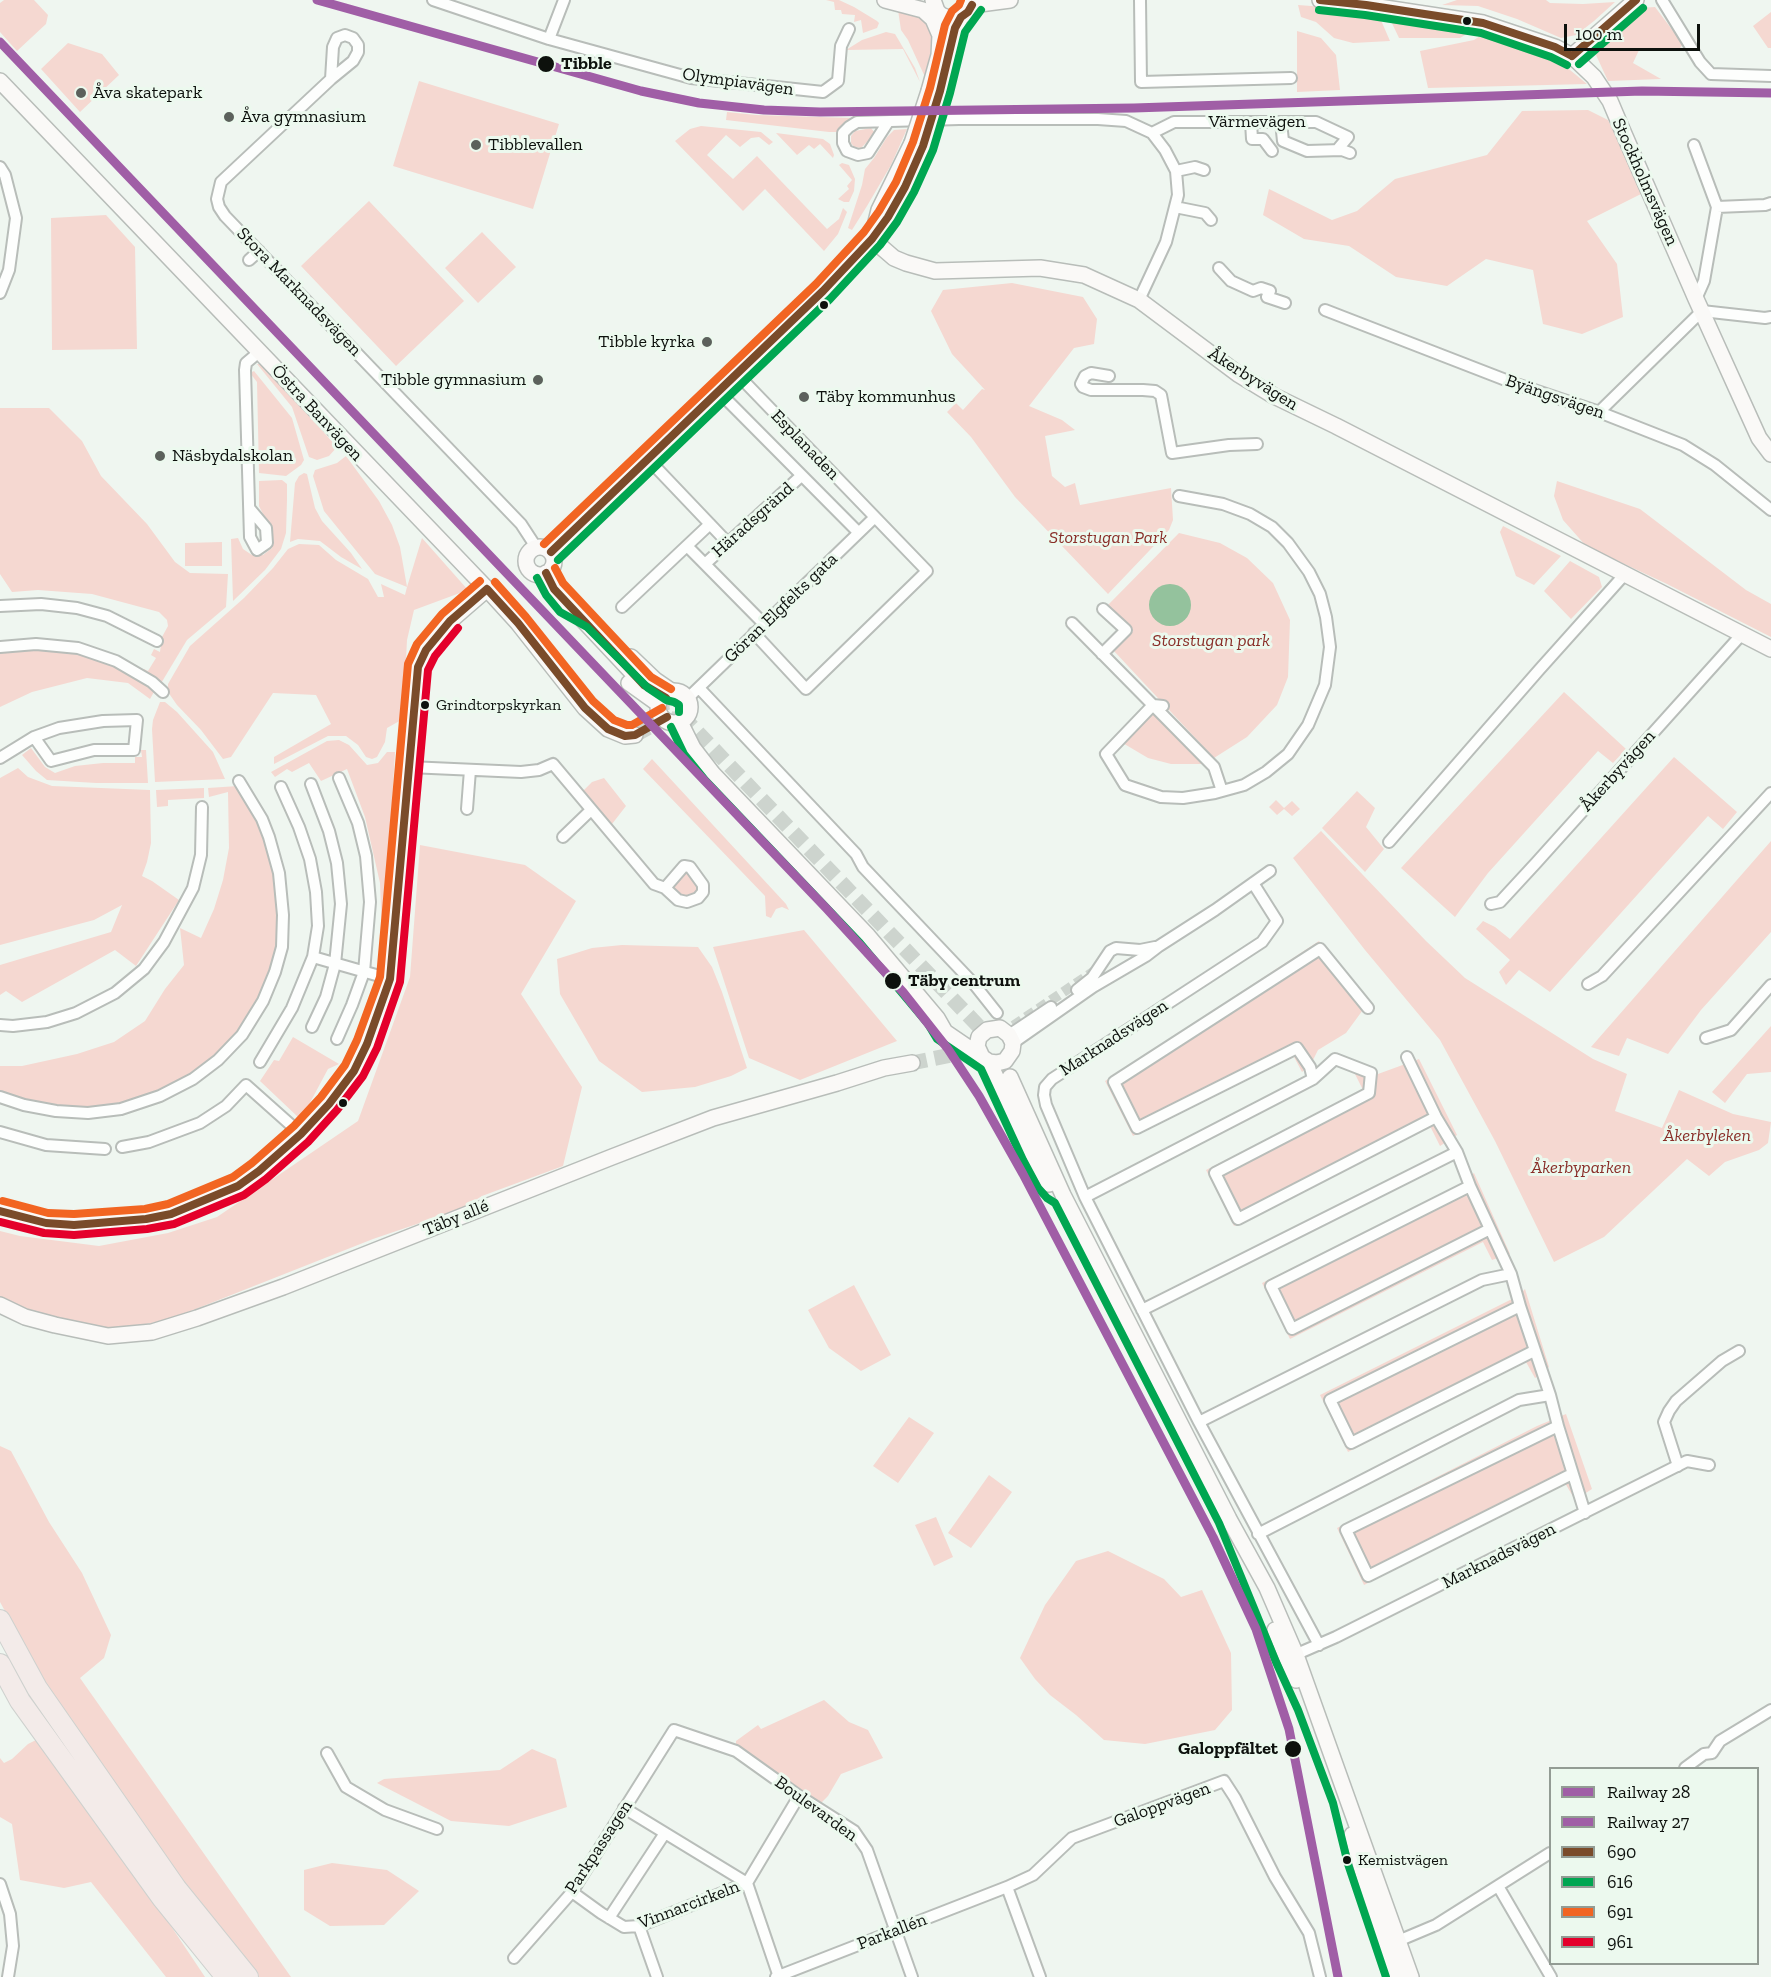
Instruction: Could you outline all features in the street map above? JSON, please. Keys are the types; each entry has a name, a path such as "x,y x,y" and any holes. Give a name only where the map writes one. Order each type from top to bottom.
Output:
{"highway":[{"path":"0,1620 38,1688 176,1888 248,1977"},
{"path":"0,1664 20,1701 162,1898 226,1977"}],"street":[{"name":"Olympiavägen","path":"433,0 549,39 691,78 822,92 838,81 841,45 849,29"},
{"path":"549,39 564,0"},
{"path":"885,0 923,10 933,19 940,35"},
{"path":"915,0 936,7 951,18 968,7 1010,0"},
{"path":"1140,0 1141,82 1291,78"},
{"name":"Stockholmsvägen","path":"1320,0 1345,1 1483,23 1545,44 1572,56 1594,77 1610,101 1759,438 1771,454"},
{"path":"1572,56 1631,1"},
{"path":"1665,1 1700,62 1711,74 1771,76"},
{"path":"935,91 940,35 936,7"},
{"path":"551,552 830,284 872,239 879,210 918,144 955,28 968,7"},
{"name":"Stora Marknadsvägen","path":"331,79 222,182 217,199 219,207 225,216 520,524 536,547"},
{"name":"Östra Banvägen","path":"0,81 487,589 518,623 585,708 599,722 617,734 635,735"},
{"path":"888,122 959,119 1117,120 1126,121 1152,133 1165,150 1176,171 1178,195 1166,242 1139,300"},
{"name":"Värmevägen","path":"1152,133 1174,122 1316,122 1348,137 1337,150"},
{"path":"1251,122 1252,139 1283,138"},
{"path":"1281,122 1283,141 1307,151 1342,150 1350,153"},
{"path":"1263,139 1272,151"},
{"path":"1599,412 1699,305 1717,207 1694,145"},
{"path":"0,167 5,176 5,198 16,218 5,260 9,270 0,292"},
{"path":"1176,171 1195,167 1204,170"},
{"path":"1717,207 1765,205 1771,202"},
{"path":"1175,207 1205,213 1211,220"},
{"name":"Åkerbyvägen","path":"872,239 894,258 935,271 999,268 1084,274 1139,300 1238,374 1274,396 1771,649"},
{"path":"249,260 259,251"},
{"path":"1219,268 1231,281 1253,291 1261,288 1270,291 1267,297 1285,303"},
{"path":"1699,305 1765,318 1771,316"},
{"name":"Byängsvägen","path":"1325,310 1516,384 1599,412 1683,445 1715,465 1771,510"},
{"path":"250,509 245,370 246,363 259,352"},
{"name":"Esplanaden","path":"736,373 927,571 806,689 754,633"},
{"path":"1109,376 1091,373 1085,376 1081,384 1091,390 1143,390 1155,391 1161,395 1172,453 1229,445 1257,444"},
{"name":"Esplanaden","path":"718,391 858,532"},
{"path":"647,458 727,542"},
{"name":"Häradsgränd","path":"705,564 801,476"},
{"path":"1158,705 1106,754 1125,785 1148,794 1183,798 1222,791 1244,784 1266,772 1288,754 1308,726 1325,685 1330,647 1320,594 1299,555 1272,527 1250,514 1223,504 1179,496"},
{"name":"Göran Elgfelts gata","path":"693,693 874,518"},
{"name":"Häradsgränd","path":"622,607 710,524"},
{"path":"687,546 764,624"},
{"path":"536,547 551,552 553,563 546,573 536,574 528,568 527,553 536,547"},
{"path":"546,573 554,589 567,604 644,685"},
{"path":"1389,843 1539,669 1625,574"},
{"path":"0,1211 46,1223 74,1225 146,1219 171,1214 238,1186 301,1134 329,1104 354,1071 367,1044 390,979 418,667 426,650 450,621 487,589"},
{"path":"0,606 41,604 77,608 107,615 157,641"},
{"path":"567,604 593,618 655,680 671,691 693,693 856,854 863,867 974,984 997,1013"},
{"path":"567,604 579,630 629,683 657,703"},
{"path":"1102,654 1126,630 1103,609"},
{"path":"1072,623 1158,705 1214,767 1222,791"},
{"name":"Åkerbyvägen","path":"1491,904 1500,902 1742,634"},
{"path":"0,647 36,644 78,648 116,661 152,682 164,692"},
{"path":"671,691 663,694 657,703 658,712 663,720 674,723 680,722 689,713 693,693"},
{"path":"0,758 34,737 58,728 114,720 136,720 134,750 94,750 51,761 34,737"},
{"path":"680,722 693,748 713,774 868,936 937,1018 945,1032 985,1060 997,1063 1010,1045 1092,978 1110,951 1116,948 1140,950 1159,946"},
{"path":"409,767 521,772 538,770 553,764 654,884 665,888"},
{"path":"466,809 470,770"},
{"path":"337,1039 364,972 370,902 366,856 358,823 339,778"},
{"path":"0,1097 24,1105 56,1111 88,1113 121,1109 160,1096 193,1079 218,1060 242,1035 263,1001 275,972 282,947 283,915 279,873 269,837 262,819 239,781"},
{"path":"311,784 329,831 337,863 341,904 335,964 326,997 312,1027"},
{"path":"260,1062 292,1008 313,957 318,926 316,892 310,859 281,787"},
{"path":"1588,984 1602,976 1771,793"},
{"path":"0,1025 13,1026 47,1022 75,1013 115,993 144,969 165,942 193,888 201,855 202,807"},
{"path":"563,837 591,810"},
{"path":"1010,1045 1093,987 1146,956 1270,871"},
{"name":"Marknadsvägen","path":"1253,883 1277,921 1262,942 1052,1078 1047,1084 1044,1095 1046,1105 1085,1197 1199,1422 1319,1645"},
{"path":"1313,1078 1310,1066 1298,1048 1137,1128 1114,1082 1320,949 1368,1008"},
{"path":"1122,971 1128,964 1127,954 1123,950"},
{"path":"313,957 390,979"},
{"path":"1706,1038 1731,1030 1771,985"},
{"path":"937,1018 966,1037 979,1037"},
{"path":"1000,1028 1010,1045 1028,1105 1062,1179 1063,1195 1047,1182 977,1046 979,1037 987,1030 1000,1028"},
{"path":"1407,1057 1436,1117 1458,1152 1470,1186 1511,1274 1585,1513"},
{"path":"1085,1197 1313,1078 1335,1059 1371,1073 1369,1093 1215,1173 1238,1219 1436,1117"},
{"name":"Täby allé","path":"0,1305 26,1317 108,1336 152,1332 283,1287 713,1118 884,1068 912,1063"},
{"path":"1010,1077 1063,1195 1229,1519 1291,1657 1343,1800 1358,1861 1392,1945 1411,1977"},
{"path":"122,1147 149,1142 200,1123 226,1106 246,1085 301,1134"},
{"path":"0,1132 46,1145 105,1149"},
{"path":"1142,1310 1458,1152"},
{"path":"1470,1186 1271,1286 1292,1329 1490,1229"},
{"path":"1199,1422 1482,1280 1511,1274"},
{"path":"1520,1306 1330,1400 1351,1443 1534,1351"},
{"path":"1678,1466 1664,1422 1676,1401 1722,1361 1739,1351"},
{"path":"1258,1534 1519,1400 1550,1395"},
{"path":"1558,1426 1346,1530 1368,1576 1572,1474"},
{"name":"Marknadsvägen","path":"1291,1657 1687,1461 1709,1465"},
{"path":"1686,1767 1704,1754 1712,1753 1720,1741 1771,1710"},
{"name":"Boulevarden","path":"674,1730 736,1751 799,1796 854,1831 862,1840 871,1861 912,1977"},
{"name":"Parkpassagen","path":"514,1958 572,1892 674,1730"},
{"path":"327,1754 346,1787 385,1810 437,1829"},
{"name":"Galoppvägen","path":"1007,1887 1033,1875 1072,1838 1224,1782 1275,1877 1309,1933 1320,1977"},
{"path":"778,1977 747,1883 799,1796"},
{"name":"Vinnarcirkeln","path":"624,1808 747,1883"},
{"name":"Vinnarcirkeln","path":"609,1918 665,1833"},
{"path":"1392,1945 1436,1925 1549,1854"},
{"name":"Vinnarcirkeln","path":"572,1892 624,1927 639,1926 747,1883"},
{"path":"0,1884 10,1914 13,1946 8,1977"},
{"path":"1498,1886 1551,1977"},
{"path":"1007,1887 1040,1977"},
{"name":"Parkallén","path":"778,1977 1007,1887"},
{"path":"639,1926 657,1977"},
{"path":"1392,1945 1397,1977"}],"green space":[{"path":"4,0 34,0 48,15 46,24 17,51 0,32 0,3"},
{"path":"826,0 839,0 854,7 877,21 879,23 877,28 863,33 861,20 854,22 855,15 842,14 841,10 835,10 834,2"},
{"path":"1457,0 1546,0 1550,3 1583,4 1615,2 1576,35 1561,38 1517,19 1478,6 1442,5"},
{"path":"1298,5 1338,8 1352,15 1380,18 1390,41 1353,43 1334,38 1316,22 1301,17"},
{"path":"1655,7 1683,44 1678,51 1640,48 1633,63 1661,79 1608,81 1596,55 1599,46 1639,8"},
{"path":"898,10 922,16 932,31 929,65 925,77 901,30"},
{"path":"1771,12 1771,48 1768,48 1753,26"},
{"path":"1389,17 1475,29 1460,38 1399,38"},
{"path":"1297,31 1321,38 1336,55 1340,90 1297,92"},
{"path":"886,32 895,34 915,68 920,82 903,49 846,50 862,40"},
{"path":"1486,32 1553,56 1587,84 1428,88 1420,51 1474,40"},
{"name":"Åva skatepark","path":"68,43 102,54 119,75 80,112 41,69"},
{"name":"Tibblevallen","path":"419,81 559,124 533,209 393,166"},
{"path":"1588,110 1608,120 1643,193 1587,221 1617,264 1623,317 1582,334 1543,324 1533,270 1486,259 1447,286 1396,277 1349,246 1304,239 1263,215 1269,189 1332,220 1357,211 1395,179 1487,155 1522,111"},
{"path":"727,112 851,118 837,132 829,132 726,120"},
{"path":"701,126 761,132 773,142 769,145 759,137 751,138 740,147 726,135 707,155 733,179 757,156 827,229 839,219 843,208 847,212 838,234 824,251 765,189 743,211 675,141 690,129"},
{"path":"871,128 875,133 867,142 861,148 854,147 851,143 851,136 855,131"},
{"path":"907,129 891,165 867,206 852,230 848,228 865,169 894,130"},
{"path":"776,133 823,139 830,144 833,158 820,144 814,149 809,145 797,155"},
{"path":"842,163 849,165 855,179 854,191 849,202 838,199 849,189 847,186 852,180 839,165"},
{"path":"369,201 464,301 396,366 301,266"},
{"path":"106,215 135,247 137,349 52,350 51,218"},
{"path":"482,232 516,267 478,303 445,268"},
{"name":"Storstugan Park","path":"1012,283 1083,297 1097,319 1094,344 1074,348 1029,406 1062,420 1075,430 1045,436 1052,476 1065,487 1075,483 1080,505 1171,488 1173,520 1169,530 1108,594 1015,497 971,437 947,412 956,403 963,410 982,389 985,390 952,354 931,311 943,290"},
{"path":"257,364 262,364 337,447 329,456 317,460 309,457 292,407"},
{"path":"254,371 292,418 304,460 286,476 259,473 257,382 250,373"},
{"path":"0,408 49,408 82,441 101,476 147,524 175,562 190,573 228,574 226,607 187,640 160,685 141,672 144,669 148,671 156,658 151,655 154,649 160,652 162,637 168,626 167,620 159,612 92,594 38,590 12,592 0,574"},
{"path":"346,456 379,501 392,525 400,547 407,587 375,574 324,511 313,476 315,470 337,463"},
{"path":"304,473 307,474 315,508 322,521 362,569 320,541 298,539 290,542 295,483"},
{"path":"282,480 287,484 287,500 286,533 281,549 265,570 233,601 231,539 238,538 243,549 252,555 263,555 272,548 273,534 259,506 259,481"},
{"path":"1557,481 1640,509 1746,590 1771,604 1771,637 1586,546 1563,520 1554,496"},
{"path":"1503,526 1561,556 1534,585 1516,576 1500,532"},
{"name":"Storstugan park","path":"1179,533 1220,543 1247,558 1273,583 1290,620 1288,677 1277,705 1247,737 1214,758 1113,650 1133,631 1107,606"},
{"path":"422,538 468,590 414,610 407,640 403,719 387,728 385,742 377,757 372,759 366,757 358,745 346,736 328,736 274,764 274,757 331,724 316,695 273,693 231,757 223,759 168,692 168,684 190,646 244,598 288,549 299,544 319,545 336,560 368,579 378,597 384,597 381,584 405,595"},
{"path":"222,542 222,566 185,566 185,543"},
{"path":"1570,561 1599,577 1602,587 1571,619 1544,591"},
{"path":"66,649 97,656 136,676 155,690 150,699 128,683 87,678 32,692 0,707 0,651"},
{"path":"1564,692 1626,749 1613,763 1598,751 1488,873 1455,917 1401,868"},
{"path":"160,702 165,702 177,712 213,752 225,779 155,782 152,729"},
{"path":"1154,712 1202,764 1171,764 1148,758 1121,742"},
{"path":"339,740 349,745 367,765 378,763 387,752 395,752 383,954 380,955 377,969 382,934 380,883 365,817 347,769 321,781 309,763 292,772 287,769 275,777 271,772 327,741"},
{"path":"31,748 45,767 55,773 75,766 135,763 135,757 142,757 141,750 146,750 148,783 47,780 22,755"},
{"path":"1674,757 1737,812 1723,829 1708,816 1550,992 1519,970 1506,985 1499,972 1510,960 1476,929 1483,921 1510,939"},
{"path":"652,759 786,904 789,910 782,907 776,909 771,918 766,916 765,896 643,769"},
{"path":"18,768 28,777 52,786 150,790 151,843 142,876 179,900 136,966 115,950 22,1002 6,991 0,995 0,965 111,932 122,905 94,920 0,945 0,778"},
{"path":"604,778 626,806 612,824 606,824 589,806 589,798 583,791 592,782"},
{"path":"238,786 267,834 280,896 281,935 267,985 239,1035 211,1064 169,1091 125,1106 76,1110 15,1101 8,1094 0,1091 0,1066 22,1066 77,1054 114,1042 145,1021 165,989 184,965 180,928 201,938 214,909 223,880 229,848 228,792 209,797 208,788"},
{"path":"204,788 204,798 168,800 168,806 157,807 156,790"},
{"path":"1357,791 1375,808 1366,827 1384,849 1365,872 1322,828"},
{"path":"1276,800 1284,808 1292,801 1300,809 1292,816 1284,809 1277,815 1269,807"},
{"name":"Åkerbyparken","path":"1321,831 1426,941 1465,978 1593,1059 1627,1074 1615,1111 1662,1128 1679,1090 1733,1114 1771,1122 1768,1143 1759,1150 1725,1162 1709,1176 1687,1159 1604,1237 1554,1262 1495,1141 1440,1040 1293,858"},
{"path":"1771,841 1771,932 1701,1010 1668,1054 1627,1038 1619,1056 1591,1047"},
{"path":"420,845 525,865 576,901 521,994 582,1087 563,1166 482,1196 461,1209 373,1239 168,1320 124,1328 88,1326 36,1314 0,1297 0,1231 20,1236 99,1246 168,1233 217,1217 358,1121 410,977"},
{"path":"686,870 700,889 695,896 687,899 680,897 669,887"},
{"path":"804,930 897,1041 800,1080 749,1058 713,947"},
{"path":"1319,941 1368,1003 1346,1033 1318,1050 1310,1066 1302,1072 1293,1055 1133,1136 1105,1081"},
{"path":"622,945 698,947 712,967 747,1068 731,1076 695,1087 642,1092 599,1061 560,994 557,959 592,948"},
{"path":"1771,1026 1771,1072 1747,1074 1725,1103 1712,1092"},
{"path":"293,1037 339,1064 328,1069 305,1112 298,1117 260,1081 274,1060 279,1061"},
{"path":"1419,1059 1457,1135 1440,1146 1430,1126 1234,1226 1206,1170 1363,1090 1354,1072 1378,1074"},
{"path":"1474,1173 1510,1254 1492,1260 1483,1242 1290,1339 1262,1283 1457,1186"},
{"path":"854,1285 891,1355 861,1371 829,1348 808,1310"},
{"path":"1525,1289 1549,1367 1542,1374 1535,1378 1526,1362 1348,1452 1320,1395 1518,1296"},
{"path":"1566,1414 1592,1489 1575,1500 1565,1483 1364,1585 1337,1528 1537,1426"},
{"path":"909,1417 934,1433 898,1483 873,1466"},
{"path":"0,1446 11,1451 49,1522 82,1573 111,1635 104,1658 80,1678 291,1977 257,1977 164,1859 86,1748 40,1675 0,1602"},
{"path":"989,1475 1012,1492 971,1548 948,1533"},
{"path":"936,1517 953,1557 934,1566 915,1525"},
{"path":"1108,1551 1164,1579 1181,1597 1202,1590 1231,1653 1232,1710 1215,1730 1145,1744 1104,1740 1050,1695 1020,1658 1045,1605 1076,1561"},
{"path":"824,1700 849,1722 868,1730 883,1758 841,1774 828,1796 816,1808 736,1751 736,1741 758,1725 761,1729"},
{"path":"36,1740 96,1814 205,1977 166,1977 91,1882 64,1888 20,1880 12,1824 0,1817 0,1758 4,1763 12,1759 28,1744"},
{"path":"532,1749 556,1759 567,1807 509,1826 451,1821 377,1783 384,1779 500,1770"},
{"path":"332,1863 387,1870 419,1891 384,1925 330,1926 304,1910 304,1870"}],"shaded area":[{"path":"1170,584 1178,585 1185,590 1190,597 1190,613 1185,620 1178,625 1170,626 1162,625 1155,620 1150,613 1149,605 1150,597 1155,590 1162,585"}],"tunnel":[{"path":"644,685 666,698"},
{"path":"674,695 679,696 685,702 686,707 685,712 679,718 674,719 669,718 663,712 662,707 663,702 669,696 674,695"},
{"path":"682,716 987,1035"},
{"path":"635,735 667,717"},
{"path":"1001,1034 1096,970"},
{"path":"912,1063 980,1049"}],"rail line":[{"name":"27","path":"317,0 641,91 699,103 764,110 820,112 1134,108 1642,91 1771,93"},
{"name":"28","path":"0,42 826,908 903,992 948,1049 979,1096 1023,1174 1213,1537 1256,1629 1289,1729 1338,1977"}],"transit line":[{"name":"691","path":"544,544 816,284 864,232 896,182 913,142 930,88 945,25 961,0"},
{"name":"690","path":"1320,0 1483,23 1555,47 1572,56"},
{"name":"690","path":"1572,56 1636,0"},
{"name":"690","path":"551,552 823,291 872,239 905,187 923,146 940,91 955,28 972,5"},
{"name":"616","path":"1579,64 1643,8"},
{"name":"616","path":"558,560 830,299 880,245 897,222 914,192 933,150 965,32 981,10"},
{"name":"616","path":"1319,10 1481,33 1551,57 1567,65"},
{"name":"691","path":"555,568 563,583 651,677 671,689"},
{"name":"690","path":"546,573 554,589 644,685 666,698"},
{"name":"616","path":"537,578 546,595 560,612 587,627 648,688 666,700 679,705 679,712"},
{"name":"691","path":"3,1201 48,1213 74,1214 145,1209 168,1204 233,1177 294,1126 321,1097 345,1065 357,1040 380,977 408,664 417,644 442,614 480,581"},
{"name":"691","path":"495,582 593,701 614,720 632,725 662,708"},
{"name":"690","path":"487,589 518,623 585,708 608,729 625,736 635,735 667,717"},
{"name":"690","path":"0,1211 46,1223 74,1225 146,1219 171,1214 238,1186 301,1134 329,1104 354,1071 367,1044 390,979 418,667 426,650 450,621 487,589"},
{"name":"961","path":"0,1222 44,1233 74,1235 147,1229 174,1224 244,1195 308,1142 337,1110 363,1076 377,1048 400,982 428,670 435,656 458,628"},
{"name":"616","path":"671,727 684,754 705,780 860,943 928,1024 937,1039 981,1069 1023,1160 1038,1188 1055,1203 1219,1523 1298,1710 1333,1803 1348,1864 1386,1977"}],"place":[{"name":"Tibble","path":"546,64"},
{"name":"Åva skatepark","path":"81,93"},
{"name":"Åva gymnasium","path":"229,117"},
{"name":"Tibblevallen","path":"476,145"},
{"name":"Tibble kyrka","path":"707,342"},
{"name":"Tibble gymnasium","path":"538,380"},
{"name":"Täby kommunhus","path":"804,397"},
{"name":"Näsbydalskolan","path":"160,456"},
{"name":"Grindtorpskyrkan","path":"425,705"},
{"name":"Täby centrum","path":"893,981"},
{"name":"Galoppfältet","path":"1293,1749"},
{"name":"Kemistvägen","path":"1347,1860"}],"park label":[{"name":"Åkerbyleken","path":"1707,1136"}]}
